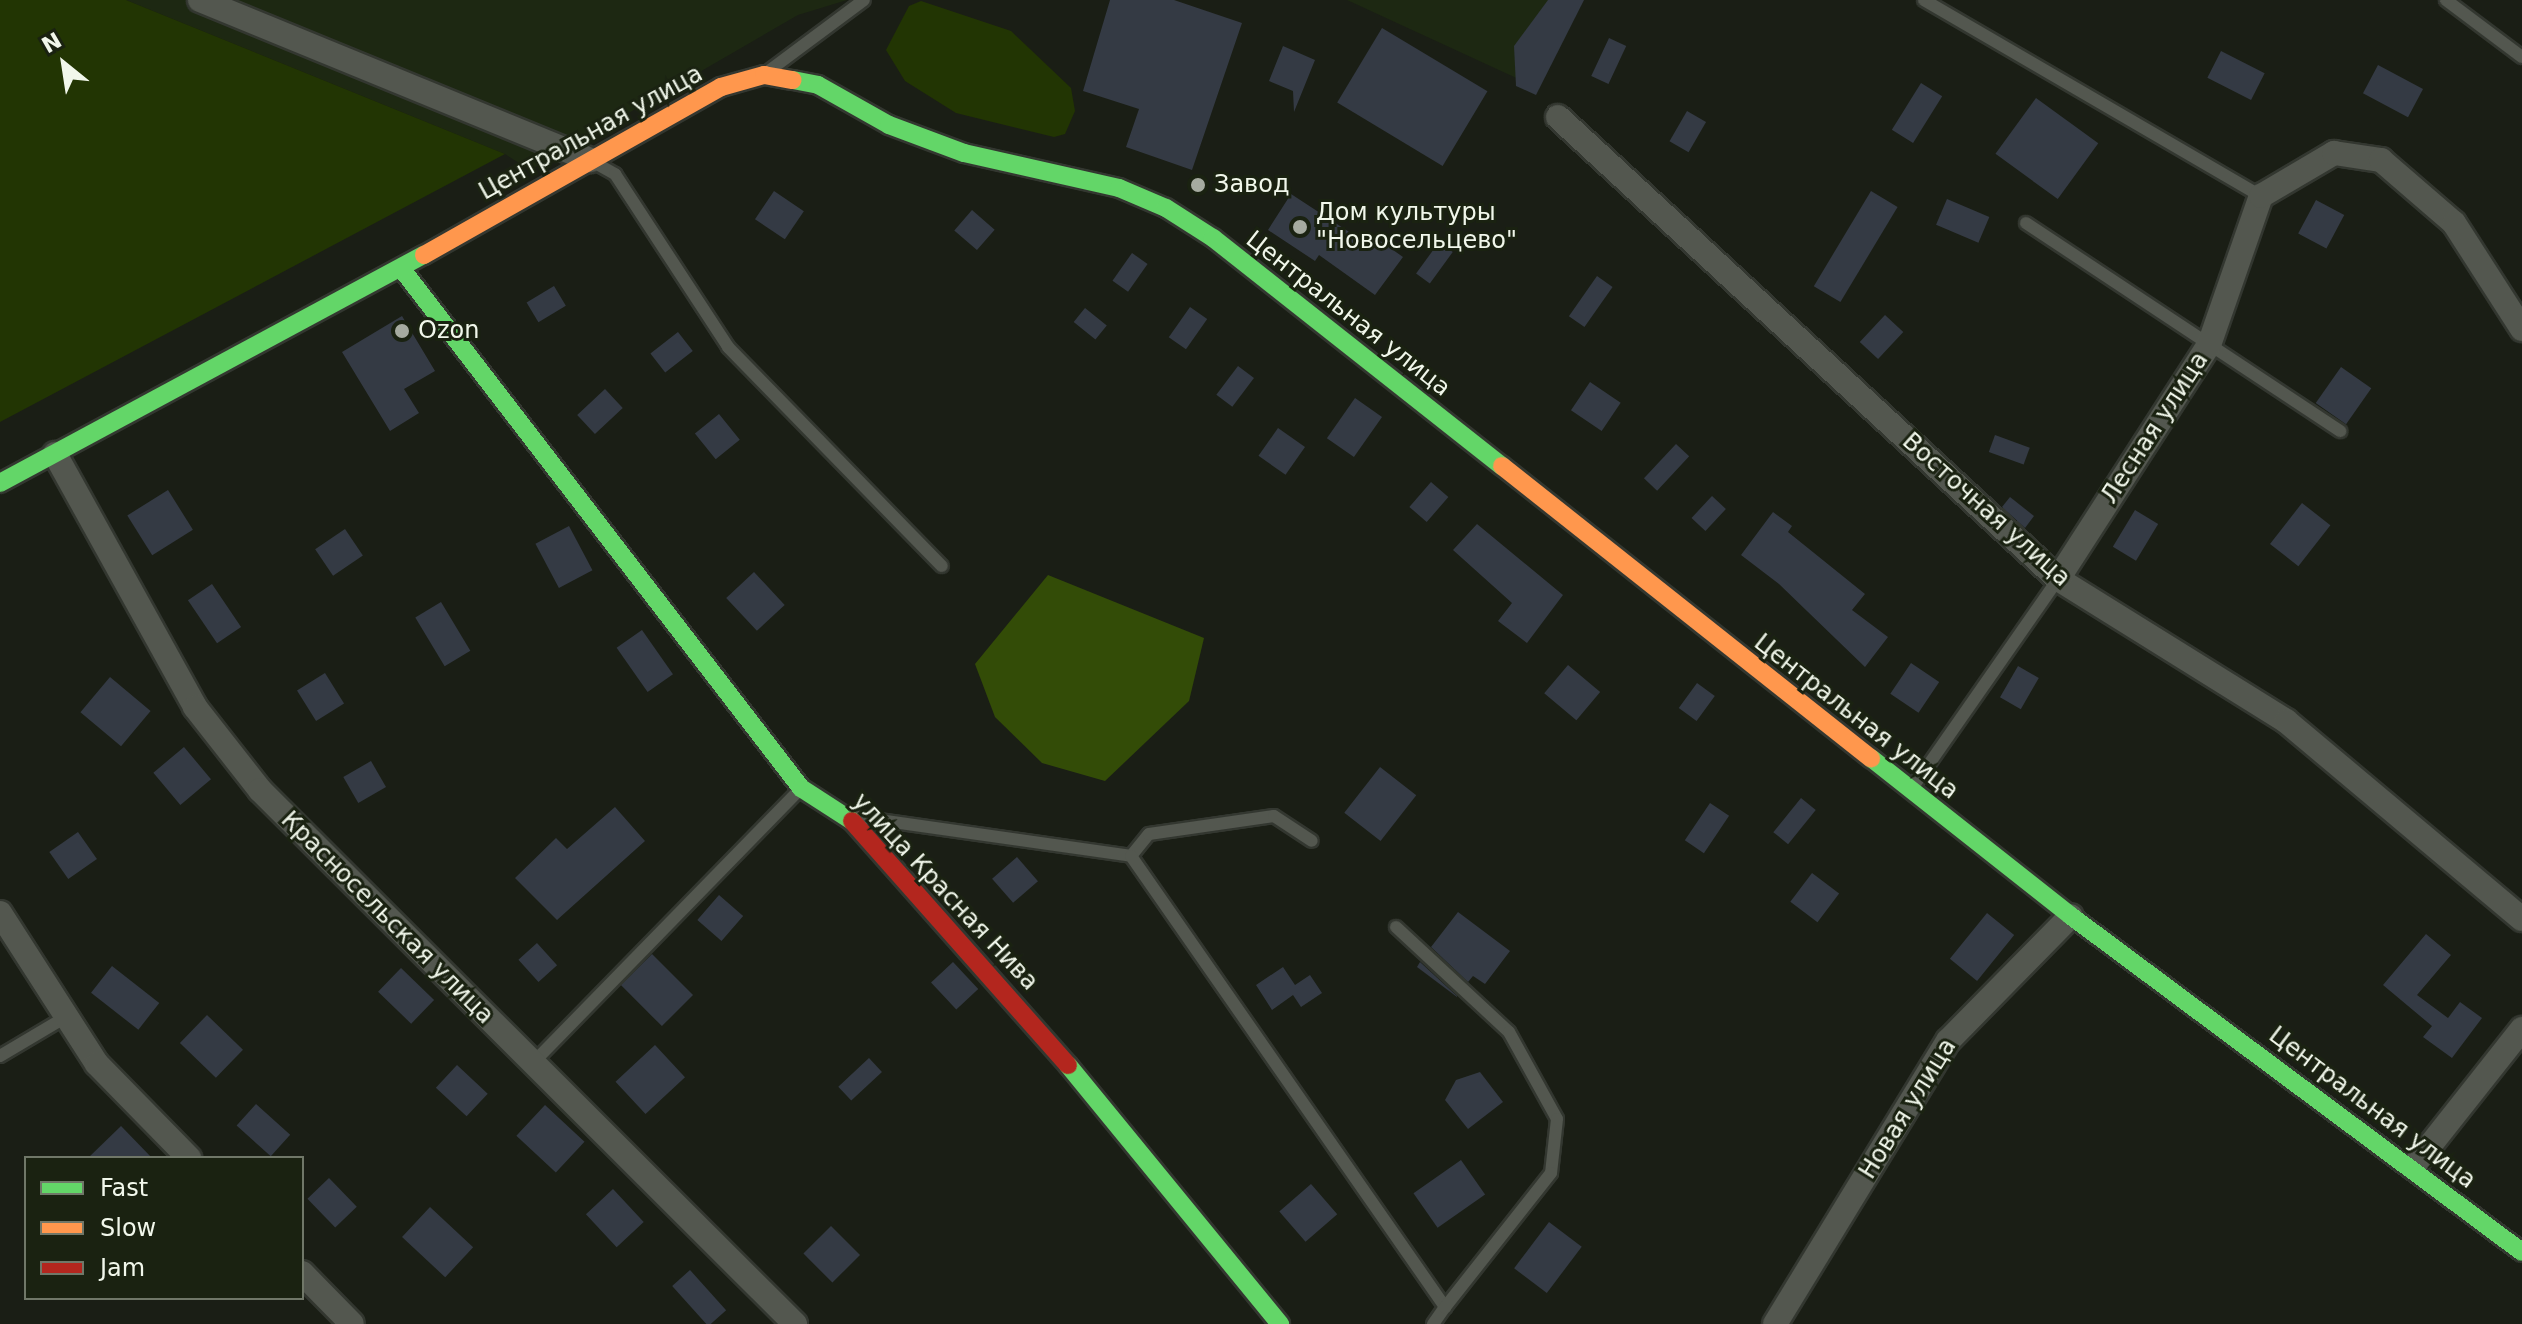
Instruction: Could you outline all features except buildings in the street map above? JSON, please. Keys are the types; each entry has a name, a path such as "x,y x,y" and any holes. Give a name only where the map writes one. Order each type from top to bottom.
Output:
{"street":[{"path":"200,0 591,160"},
{"name":"Центральная улица","path":"0,483 401,268 721,87 764,75 818,85 889,125 964,153 1119,188 1166,208 1213,238 2071,916 2413,1167 2522,1252"},
{"name":"Восточная улица","path":"1558,117 2058,579 2286,721 2522,919"},
{"path":"2261,196 2334,153 2381,160 2454,223 2522,329"},
{"name":"Лесная улица","path":"2058,579 2209,345 2261,196"},
{"name":"улица Красная Нива","path":"401,268 801,788 847,816 1010,994 1280,1324"},
{"name":"Красносельская улица","path":"55,454 195,707 260,790 531,1065 795,1324"},
{"path":"0,913 64,1018 97,1064 187,1156"},
{"name":"Новая улица","path":"1775,1324 1948,1041 2071,916"},
{"path":"2413,1167 2522,1029"},
{"path":"304,1275 352,1324"}],"lane":[{"path":"764,75 864,0"},
{"path":"1924,0 2261,196"},
{"path":"2446,0 2522,57"},
{"path":"591,160 615,174 728,347 942,566"},
{"path":"2026,223 2340,431"},
{"path":"1910,790 2058,579"},
{"path":"531,1065 801,788"},
{"path":"847,816 1131,856 1445,1307"},
{"path":"1131,856 1149,834 1274,816 1312,841"},
{"path":"1396,927 1509,1032 1557,1119 1551,1173 1433,1324"},
{"path":"0,1056 64,1018"}],"shaded area":[{"path":"0,0 126,0 505,154 0,422"},
{"path":"126,0 847,0 798,15 530,170 505,154"},
{"path":"1347,0 1580,0 1525,82"},
{"path":"921,1 1011,31 1071,88 1075,111 1065,134 1054,137 956,113 905,81 886,50 909,6"},
{"path":"1048,575 1204,638 1189,701 1105,781 1042,763 995,717 975,664"}],"traffic: fast":[{"path":"793,80 818,85 889,125 964,153 1119,188 1166,208 1213,238 1502,466"},
{"path":"0,483 424,255"},
{"path":"401,268 801,788 852,821"},
{"path":"1871,758 2071,916 2522,1252"},
{"path":"1068,1065 1280,1324"}],"traffic: slow":[{"path":"424,255 721,87 764,75 793,80"},
{"path":"1502,466 1871,758"}],"traffic: jam":[{"path":"852,821 1068,1065"}],"place":[{"name":"Завод","path":"1198,185"},
{"name":"Дом культуры \"Новосельцево\"","path":"1300,227"},
{"name":"Ozon","path":"402,331"}]}
